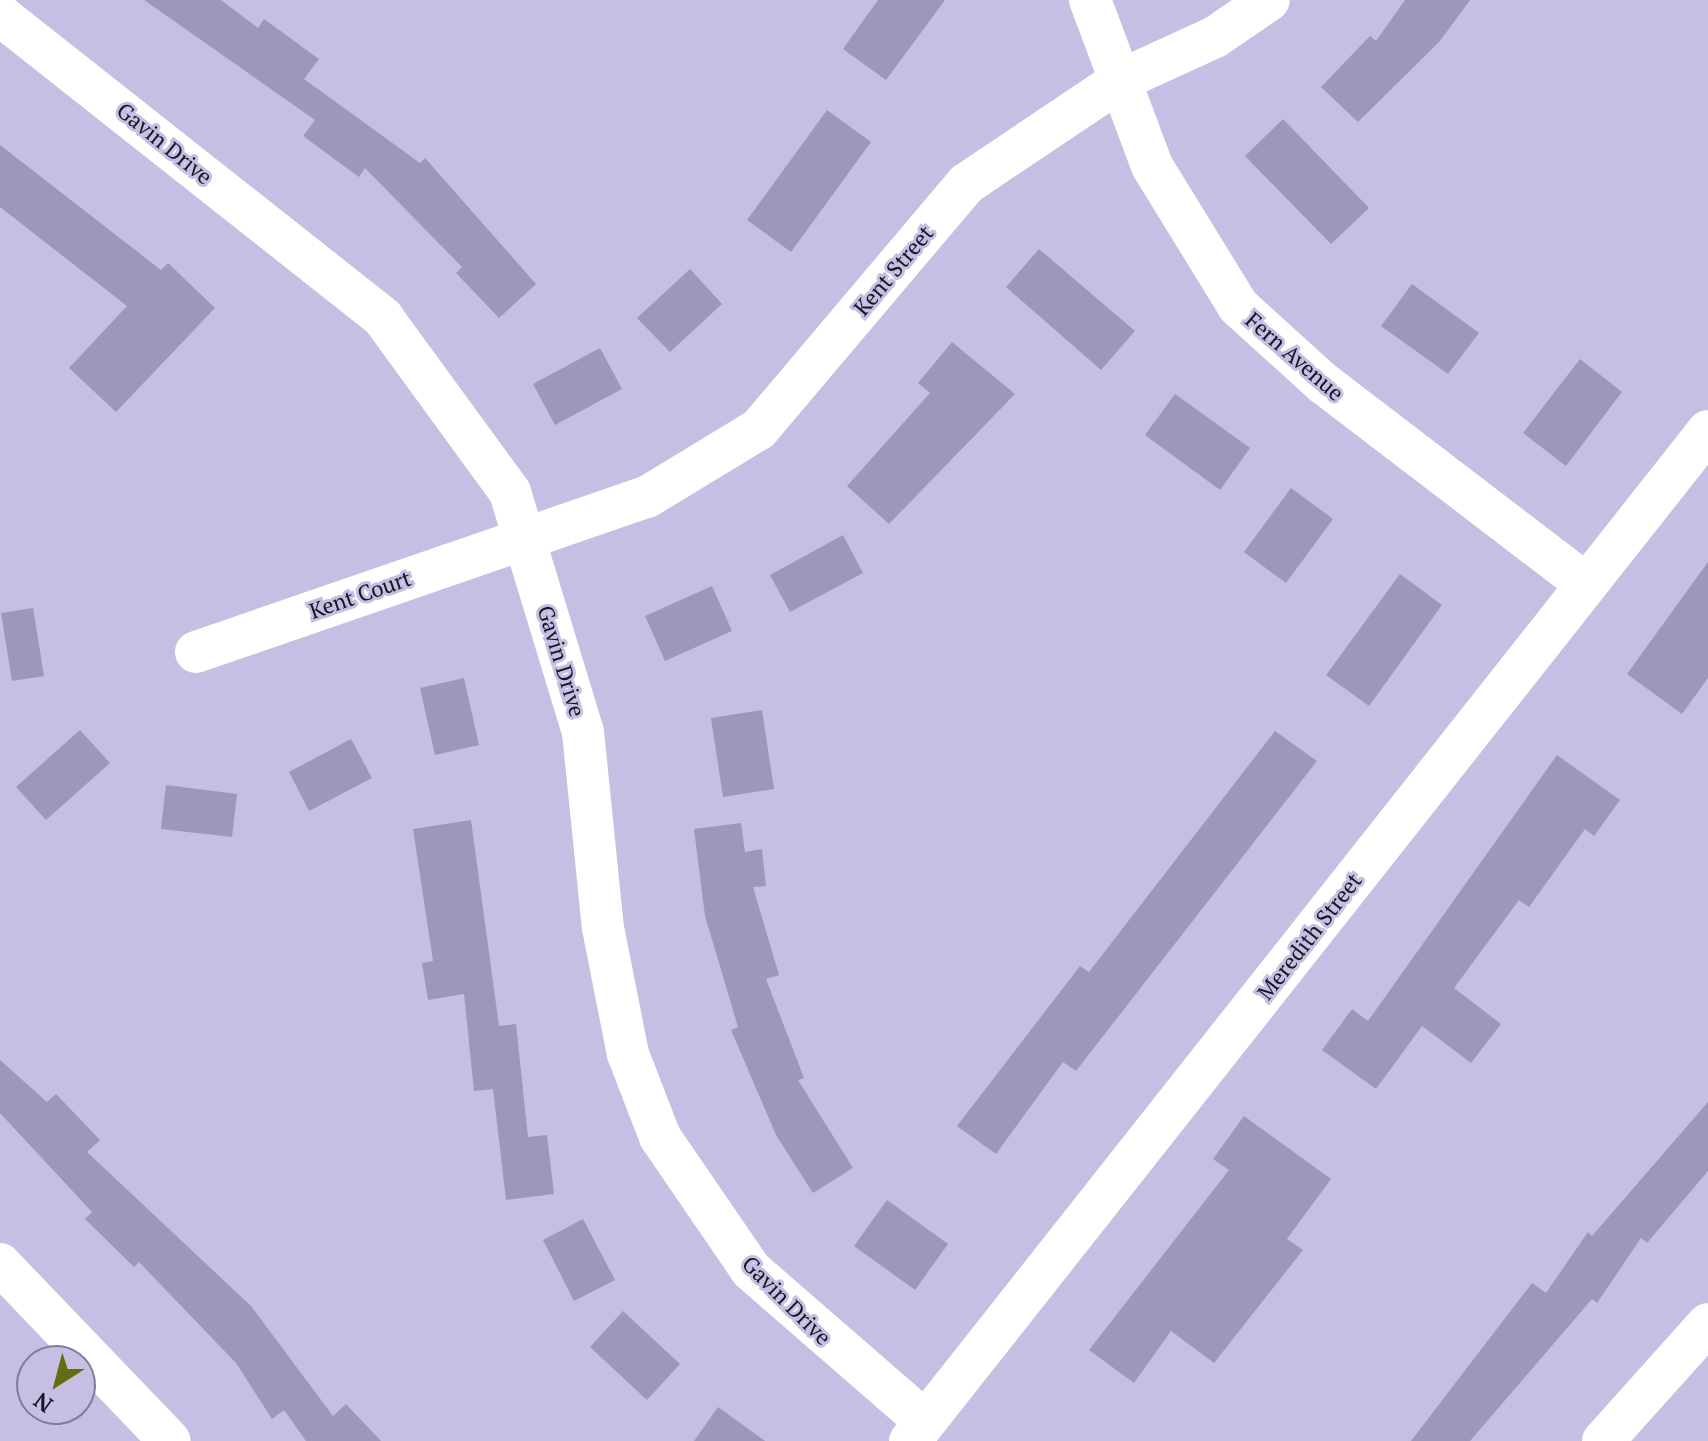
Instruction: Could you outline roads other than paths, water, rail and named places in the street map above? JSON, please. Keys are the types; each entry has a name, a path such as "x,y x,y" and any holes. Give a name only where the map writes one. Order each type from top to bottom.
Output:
{"street":[{"name":"Fern Avenue","path":"1090,0 1152,166 1238,306 1323,383 1586,584"},
{"name":"Kent Street","path":"524,536 647,497 759,429 966,184 1121,80 1215,37 1269,0"},
{"name":"Gavin Drive","path":"0,15 383,318 510,492 583,732 603,928 628,1054 660,1137 751,1270 918,1431"},
{"name":"Meredith Street","path":"918,1431 1708,431"},
{"name":"Kent Court","path":"196,652 524,536"},
{"path":"0,1264 170,1441"},
{"path":"1603,1441 1708,1324"}]}
